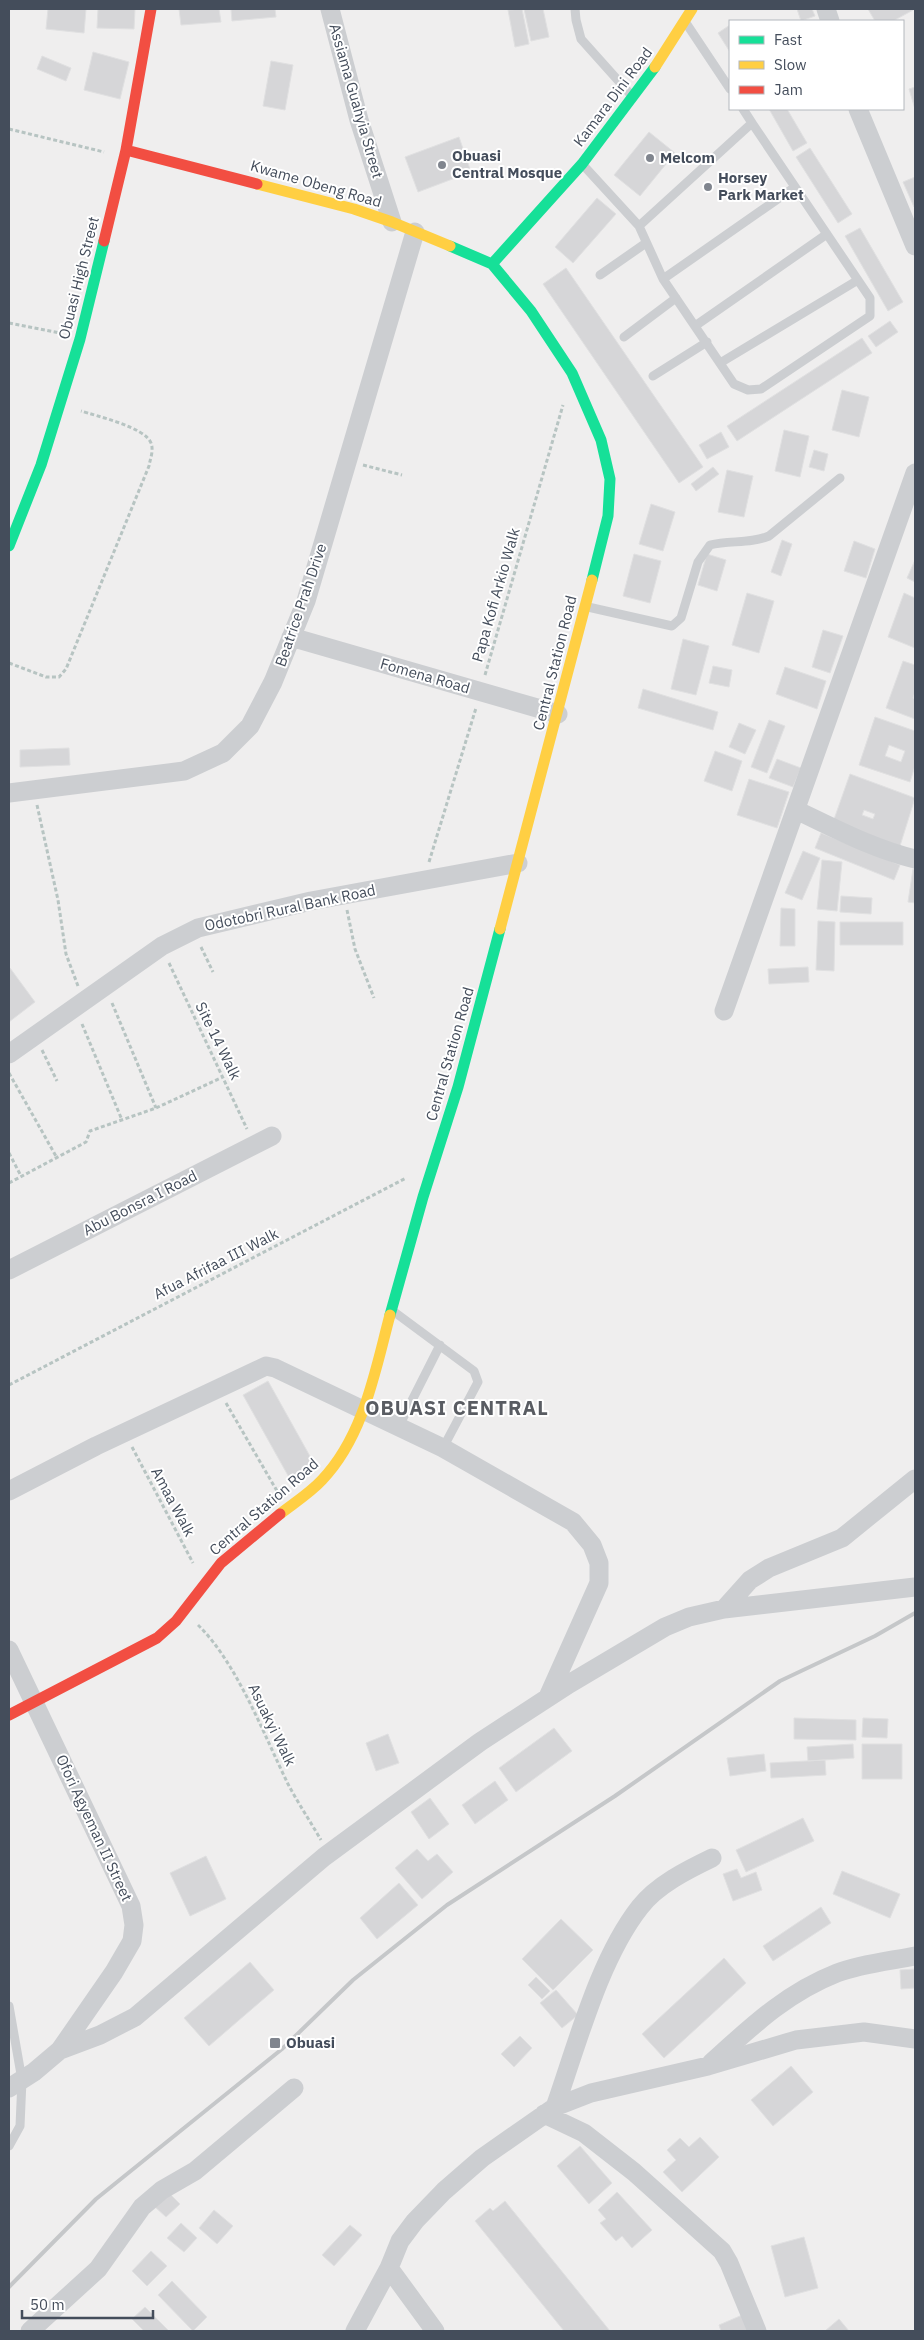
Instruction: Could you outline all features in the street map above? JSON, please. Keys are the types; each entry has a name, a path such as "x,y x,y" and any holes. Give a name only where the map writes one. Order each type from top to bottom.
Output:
{"street":[{"name":"Obuasi High Street","path":"9,546 41,465 81,337 125,154 151,9"},
{"name":"Assiama Guahyia Street","path":"330,9 359,120 392,222"},
{"name":"Kamara Dini Road","path":"492,264 582,164 657,65 692,9"},
{"path":"858,110 915,246"},
{"name":"Kwame Obeng Road","path":"125,154 252,181 392,222 492,264"},
{"name":"Beatrice Prah Drive","path":"9,794 184,771 223,753 250,726 273,682 306,602 415,232"},
{"name":"Central Station Road","path":"9,1715 158,1638 171,1629 184,1613 204,1581 221,1562 321,1482 351,1439 364,1409 423,1197 458,1087 558,714 608,516 610,479 601,440 572,373 531,311 492,264"},
{"path":"724,1011 915,473"},
{"name":"Fomena Road","path":"292,637 558,714"},
{"path":"796,810 897,855 915,859"},
{"name":"Odotobri Rural Bank Road","path":"9,1054 162,946 193,930 242,916 518,863"},
{"name":"Abu Bonsra I Road","path":"9,1270 272,1136"},
{"path":"9,1491 124,1433 266,1366 275,1368 284,1374 364,1409 443,1448 573,1522 592,1545 599,1563 599,1583 548,1697"},
{"path":"724,1609 750,1580 769,1568 842,1538 915,1479"},
{"path":"60,2050 100,2035 135,2017 329,1854 480,1742 548,1697 665,1627 689,1617 724,1609 915,1587"},
{"name":"Ofori Agyeman II Street","path":"9,1650 131,1906 134,1925 132,1942 60,2050 15,2084"},
{"path":"550,2111 616,1943 641,1906 677,1875 712,1858"},
{"path":"708,2066 773,2007 807,1986 839,1972 915,1956"},
{"path":"355,2331 389,2268 400,2241 415,2222 444,2191 482,2158 550,2111 591,2093 708,2066 796,2040 864,2032 915,2039"},
{"path":"30,2331 98,2270 142,2207 162,2190 195,2170 294,2088"},
{"path":"550,2111 584,2133 620,2161 722,2251 729,2263 757,2331"},
{"path":"389,2268 435,2331"}],"lane":[{"path":"575,9 581,39 632,96"},
{"path":"685,20 729,87"},
{"path":"582,164 639,226 663,279 734,384 748,390 761,389 870,316 870,298 744,110"},
{"path":"639,226 752,123"},
{"path":"663,279 795,187"},
{"path":"695,326 827,234"},
{"path":"600,275 646,243"},
{"path":"720,363 858,280"},
{"path":"624,337 676,298"},
{"path":"653,376 707,342"},
{"path":"585,606 672,626 681,618 698,562 710,545 720,542 758,540 769,536 840,478"},
{"path":"392,1310 474,1371 478,1382 443,1448"},
{"path":"399,1426 440,1345"},
{"path":"9,2006 20,2126 9,2146"}],"path":[{"path":"9,129 125,154"},
{"path":"9,323 81,337"},
{"name":"Papa Kofi Arkio Walk","path":"424,880 564,401"},
{"path":"9,663 46,677 59,677 66,669 145,476 152,450 150,441 141,433 118,423 61,405"},
{"path":"348,461 402,475"},
{"path":"34,790 58,900 66,954 102,1077 122,1120"},
{"path":"344,895 354,949 374,998"},
{"path":"193,930 212,972"},
{"name":"Site 14 Walk","path":"162,946 245,1123 251,1146"},
{"path":"106,986 156,1108"},
{"path":"35,1036 57,1081"},
{"path":"9,1073 57,1158"},
{"path":"9,1183 86,1142 90,1131 156,1108 223,1078"},
{"path":"9,1153 21,1176"},
{"name":"Afua Afrifaa III Walk","path":"9,1385 407,1178"},
{"path":"218,1389 257,1460 288,1508"},
{"name":"Amaa Walk","path":"124,1433 179,1539 204,1581"},
{"name":"Asuakyi Walk","path":"184,1613 209,1636 240,1685 289,1786 329,1854"}],"building":[{"path":"48,9 86,9 84,33 46,29"},
{"path":"98,9 135,9 134,29 97,28"},
{"path":"179,9 219,9 221,22 181,25"},
{"path":"231,9 275,9 276,17 232,21"},
{"path":"522,9 529,44 515,47 508,10"},
{"path":"524,9 543,9 549,37 531,41"},
{"path":"797,9 812,9 815,16 801,20"},
{"path":"868,9 915,9 895,20 874,20"},
{"path":"729,26 729,50 718,33"},
{"path":"93,52 129,62 120,99 84,90"},
{"path":"42,56 71,68 66,81 37,69"},
{"path":"271,61 293,65 285,110 263,106"},
{"path":"915,87 915,109 909,89"},
{"path":"770,110 788,110 807,143 793,151"},
{"path":"649,132 675,153 640,196 614,175"},
{"path":"459,137 471,172 418,192 405,157"},
{"path":"810,148 852,214 838,223 796,157"},
{"path":"915,177 915,206 914,207 903,182"},
{"path":"597,198 616,214 573,263 555,247"},
{"path":"860,228 903,302 888,311 845,236"},
{"path":"566,268 703,467 679,483 543,284"},
{"path":"890,321 898,332 876,347 868,336"},
{"path":"862,338 872,353 737,441 727,426"},
{"path":"842,390 869,397 859,437 832,430"},
{"path":"784,430 809,436 800,477 775,471"},
{"path":"721,432 729,447 707,459 699,445"},
{"path":"814,450 828,454 824,471 809,467"},
{"path":"713,467 719,474 696,491 691,484"},
{"path":"727,470 753,476 744,517 718,512"},
{"path":"651,504 675,512 663,551 639,544"},
{"path":"782,540 792,544 781,576 771,572"},
{"path":"854,541 875,549 866,578 844,571"},
{"path":"634,554 661,561 650,603 623,596"},
{"path":"707,554 726,560 717,591 698,585"},
{"path":"915,560 915,582 907,578"},
{"path":"747,593 774,601 759,653 732,645"},
{"path":"904,593 915,598 915,648 888,637"},
{"path":"823,630 843,636 830,673 812,667"},
{"path":"683,639 709,646 696,695 671,689"},
{"path":"903,661 915,665 915,692 913,698 915,699 915,719 886,708"},
{"path":"713,666 732,670 729,687 709,683"},
{"path":"785,667 826,681 817,709 776,694"},
{"path":"643,689 718,712 713,730 638,708"},
{"path":"875,717 915,731 915,766 910,782 859,765","holes":["889,745 905,751 901,762 885,756"]},
{"path":"769,720 785,726 767,773 751,767"},
{"path":"739,723 756,730 745,754 729,747"},
{"path":"69,748 70,765 20,767 20,750"},
{"path":"715,751 742,761 732,791 704,781"},
{"path":"777,759 801,768 793,787 769,778"},
{"path":"850,774 915,798 899,849 832,825","holes":["864,810 875,814 873,819 862,815"]},
{"path":"749,779 789,792 777,828 737,815"},
{"path":"821,833 900,865 894,880 815,848"},
{"path":"803,851 820,858 802,900 785,893"},
{"path":"822,860 842,862 837,911 817,909"},
{"path":"913,869 915,870 915,903 908,902"},
{"path":"841,896 872,898 871,914 840,912"},
{"path":"781,908 795,909 795,946 780,946"},
{"path":"818,921 835,922 834,971 816,970"},
{"path":"840,922 903,922 903,945 840,945"},
{"path":"808,967 809,982 769,984 768,969"},
{"path":"10,968 35,1002 9,1022 9,970"},
{"path":"268,1381 316,1467 291,1481 243,1395"},
{"path":"794,1718 856,1720 856,1740 794,1739"},
{"path":"863,1718 888,1719 887,1738 862,1737"},
{"path":"554,1728 572,1751 516,1792 499,1768"},
{"path":"388,1734 399,1763 376,1771 366,1743"},
{"path":"853,1744 854,1758 808,1761 807,1747"},
{"path":"862,1744 902,1744 902,1779 862,1779"},
{"path":"764,1754 766,1771 730,1776 727,1758"},
{"path":"825,1760 826,1775 771,1778 770,1763"},
{"path":"495,1781 508,1800 475,1824 462,1805"},
{"path":"430,1798 449,1824 429,1839 411,1812"},
{"path":"803,1818 814,1841 746,1872 736,1850"},
{"path":"417,1849 428,1861 437,1854 453,1872 422,1899 395,1868"},
{"path":"206,1856 226,1899 190,1916 170,1873"},
{"path":"737,1869 741,1878 756,1872 762,1890 733,1901 723,1874"},
{"path":"842,1871 900,1894 890,1918 833,1894"},
{"path":"399,1883 418,1905 377,1939 360,1918"},
{"path":"821,1907 831,1923 773,1961 763,1946"},
{"path":"561,1919 593,1950 553,1990 522,1959"},
{"path":"724,1958 746,1983 664,2058 642,2034"},
{"path":"250,1962 274,1990 209,2046 184,2018"},
{"path":"915,1969 915,1988 901,1989 900,1970"},
{"path":"536,1977 550,1991 542,1999 528,1985"},
{"path":"556,1990 578,2015 562,2028 540,2003"},
{"path":"520,2036 532,2048 514,2067 501,2054"},
{"path":"791,2066 813,2092 773,2126 751,2100"},
{"path":"700,2137 719,2157 682,2192 663,2172 676,2160 667,2150 680,2138 689,2147"},
{"path":"580,2146 612,2183 589,2204 557,2166"},
{"path":"168,2192 180,2204 166,2217 154,2206"},
{"path":"617,2192 652,2230 632,2248 622,2236 616,2241 600,2223 606,2219 598,2210"},
{"path":"505,2201 610,2331 564,2331 475,2221 490,2208 493,2211"},
{"path":"214,2210 233,2226 217,2244 199,2228"},
{"path":"181,2223 197,2238 184,2252 167,2238"},
{"path":"350,2225 362,2235 334,2266 322,2255"},
{"path":"804,2237 818,2288 785,2297 771,2246"},
{"path":"151,2251 167,2266 147,2286 132,2271"},
{"path":"172,2281 207,2317 193,2331 158,2295"},
{"path":"145,2307 169,2331 144,2331 132,2319"},
{"path":"747,2313 755,2331 721,2331 719,2325"},
{"path":"839,2319 849,2331 825,2331"}],"railway":[{"path":"9,2287 96,2199 282,2049 353,1980 447,1905 615,1796 780,1681 875,1636 915,1613"}],"traffic: fast":[{"path":"492,264 582,164 655,67"},
{"path":"9,546 41,465 80,339 104,241"},
{"path":"450,246 492,264 531,311 572,373 601,440 610,479 608,516 592,580"},
{"path":"390,1315 423,1197 458,1087 500,929"}],"traffic: slow":[{"path":"655,67 692,9"},
{"path":"257,184 354,209 392,222 450,246"},
{"path":"500,929 592,580"},
{"path":"280,1514 322,1480 348,1444 366,1402 390,1315"}],"traffic: jam":[{"path":"104,241 126,150 151,9"},
{"path":"126,150 257,184"},
{"path":"9,1715 157,1638 176,1621 221,1563 280,1514"}],"place":[{"name":"Melcom","path":"650,158"},
{"name":"Obuasi Central Mosque","path":"442,165"},
{"name":"Horsey Park Market","path":"708,187"},
{"name":"Obuasi","path":"275,2043"}],"district":[{"name":"OBUASI CENTRAL","path":"457,1408"}]}
